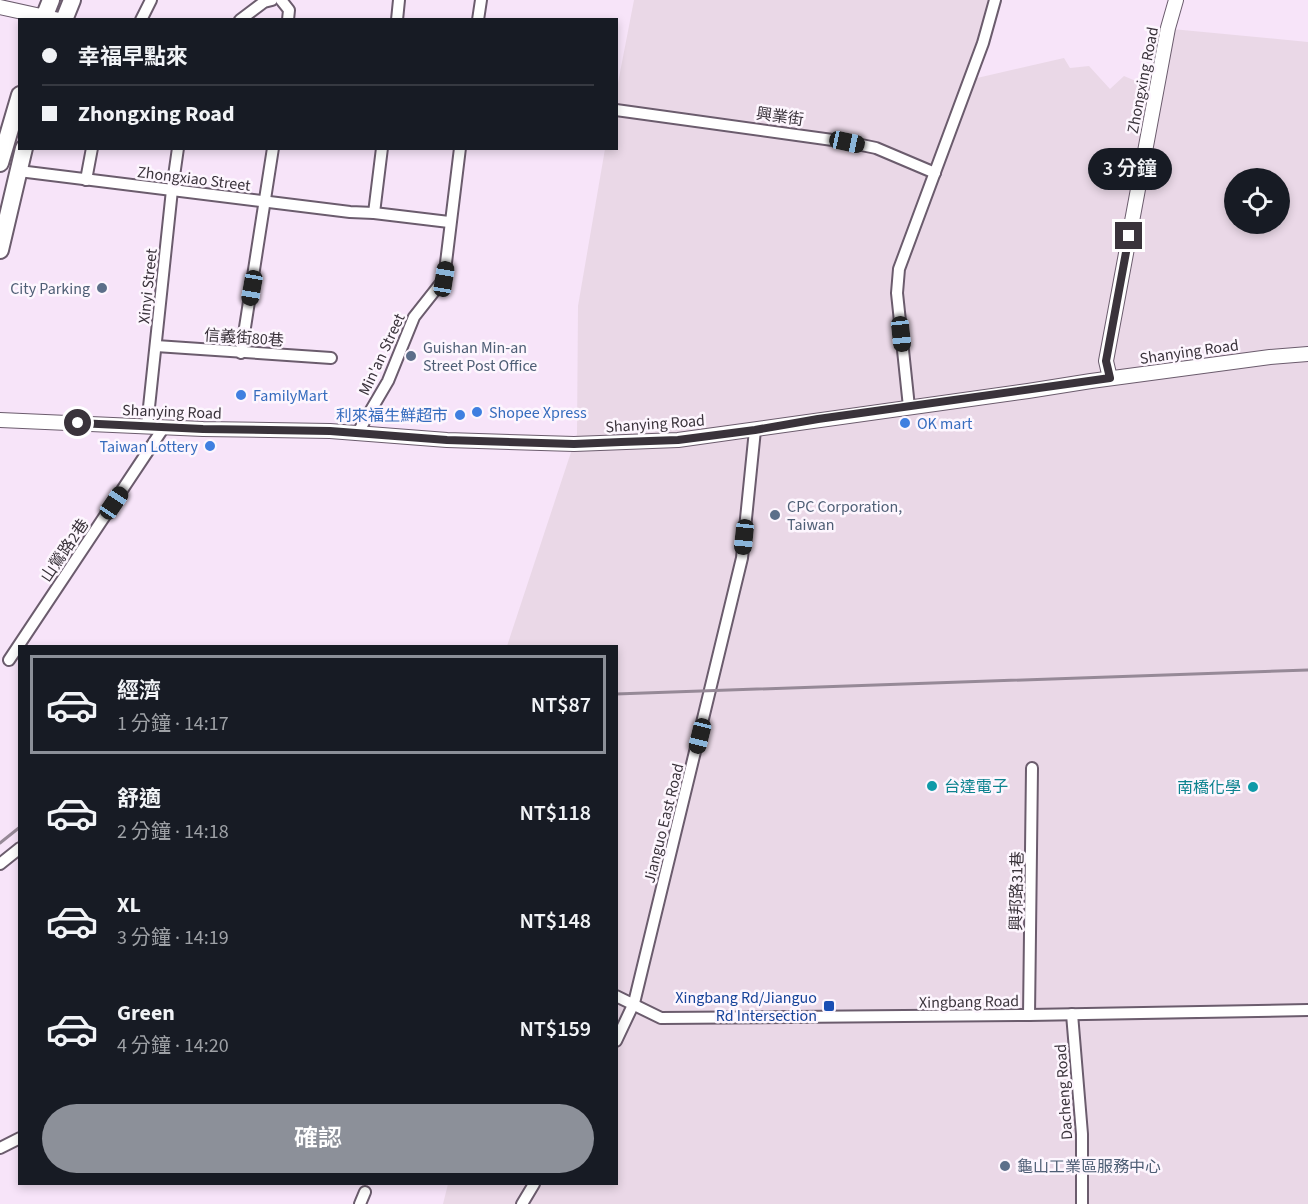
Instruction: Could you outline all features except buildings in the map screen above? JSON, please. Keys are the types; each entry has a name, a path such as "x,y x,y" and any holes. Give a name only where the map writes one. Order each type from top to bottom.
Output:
{"main road":[{"path":"49,18 51,0"},
{"path":"65,18 72,0"},
{"path":"0,163 18,102"},
{"path":"0,250 24,150"}],"street":[{"path":"142,18 152,0"},
{"path":"243,18 264,2 272,0"},
{"path":"281,0 289,10 288,18"},
{"path":"397,18 399,0"},
{"path":"478,18 480,0"},
{"path":"909,407 897,293 899,270 983,43 995,0"},
{"name":"Zhongxing Road","path":"1110,378 1106,361 1166,40 1176,0"},
{"path":"0,8 49,18"},
{"name":"興業街","path":"618,110 847,142 876,148 935,173"},
{"path":"86,180 93,150"},
{"name":"Xinyi Street","path":"147,426 178,150"},
{"path":"241,353 273,150"},
{"path":"370,213 382,150"},
{"name":"Min'an Street","path":"357,434 388,381 414,317 444,279 449,222 460,150"},
{"name":"Zhongxiao Street","path":"19,171 449,222"},
{"name":"信義街80巷","path":"156,346 331,358"},
{"name":"Shanying Road","path":"0,420 330,431 574,444 678,440 1110,378 1308,354"},
{"name":"山鶯路2巷","path":"19,645 164,427"},
{"name":"Jianguo East Road","path":"618,1037 634,1004 742,558 755,430"},
{"name":"山鶯路2巷","path":"9,660 18,646"},
{"name":"興邦路31巷","path":"1029,1015 1032,768"},
{"path":"0,864 18,850"},
{"name":"Xingbang Road","path":"618,997 661,1018 1308,1010"},
{"name":"Dacheng Road","path":"1072,1014 1082,1134 1082,1204"},
{"path":"0,1148 18,1138"},
{"path":"522,1204 533,1185"},
{"path":"360,1204 365,1191"}],"shaded area":[{"path":"634,0 990,0 964,81 1064,58 1070,68 1089,66 1110,89 1124,76 1164,93 1172,29 1308,42 1308,1204 443,1204 448,1185 618,1185 618,645 507,645 577,434 578,306 605,150 618,150 618,83"}],"railway":[{"path":"618,694 1308,670"},
{"path":"0,843 18,829"}],"place":[{"name":"City Parking","path":"102,288"},
{"name":"Guishan Min-an Street Post Office","path":"411,356"},
{"name":"FamilyMart","path":"241,395"},
{"name":"Shopee Xpress","path":"477,412"},
{"name":"利來福生鮮超市","path":"460,415"},
{"name":"OK mart","path":"905,423"},
{"name":"Taiwan Lottery","path":"210,446"},
{"name":"CPC Corporation, Taiwan","path":"775,515"},
{"name":"台達電子","path":"932,786"},
{"name":"南橋化學","path":"1253,787"},
{"name":"Xingbang Rd/Jianguo Rd Intersection","path":"829,1006"},
{"name":"龜山工業區服務中心","path":"1005,1166"}],"route":[{"path":"78,423 203,429 330,431 447,440 574,444 678,440 1110,378 1106,361 1129,236"}]}
